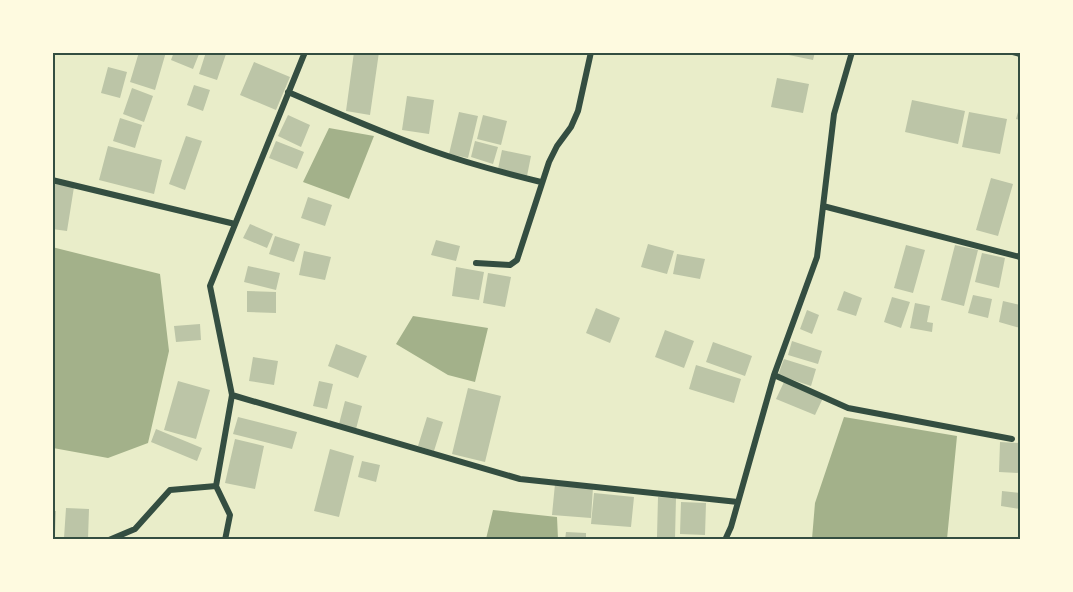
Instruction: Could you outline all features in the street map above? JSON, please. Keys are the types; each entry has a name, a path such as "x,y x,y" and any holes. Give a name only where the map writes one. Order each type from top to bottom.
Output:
{"street":[{"path":"225,540 230,515 216,486 232,395 210,286 304,52"},
{"path":"476,263 510,265 517,260 549,162 571,127 578,111 591,52"},
{"path":"725,540 774,375 817,257 834,114 852,52"},
{"path":"1013,52 1020,54"},
{"path":"288,92 432,151 541,182"},
{"path":"52,180 235,224"},
{"path":"823,206 1020,257"},
{"path":"774,375 848,408 1012,439"},
{"path":"232,395 520,479 738,502"},
{"path":"109,540 135,529 170,490 216,486"}],"shaded area":[{"path":"329,128 374,136 349,199 303,182"},
{"path":"52,247 160,274 169,351 148,443 108,458 53,448"},
{"path":"413,316 488,328 475,382 448,375 396,344"},
{"path":"844,417 957,436 947,539 812,539 815,503"},
{"path":"493,510 557,517 558,539 486,539"}],"building":[{"path":"139,52 166,52 155,90 130,82"},
{"path":"174,52 199,54 193,69 171,60"},
{"path":"206,52 226,54 217,80 199,74"},
{"path":"354,52 379,52 370,115 346,111"},
{"path":"784,52 815,52 813,60 784,54"},
{"path":"254,62 290,77 276,110 240,95"},
{"path":"108,67 127,72 120,98 101,93"},
{"path":"777,78 809,84 803,113 771,107"},
{"path":"194,85 210,90 203,111 187,105"},
{"path":"132,88 153,96 144,122 123,114"},
{"path":"407,96 434,100 429,134 402,130"},
{"path":"912,100 965,111 958,144 905,132"},
{"path":"1020,105 1020,120 1016,119"},
{"path":"459,112 478,116 468,158 449,154"},
{"path":"969,112 1007,119 1000,154 962,147"},
{"path":"288,115 310,125 301,147 278,136"},
{"path":"483,115 507,121 501,145 477,139"},
{"path":"120,118 142,125 135,148 113,141"},
{"path":"186,136 202,141 185,190 169,184"},
{"path":"276,141 304,152 297,169 269,158"},
{"path":"475,141 498,147 493,164 471,157"},
{"path":"108,146 162,160 154,194 99,180"},
{"path":"502,150 531,156 527,176 498,169"},
{"path":"991,178 1013,184 998,236 976,230"},
{"path":"55,184 74,187 67,231 52,229"},
{"path":"308,197 332,205 325,226 301,218"},
{"path":"250,224 273,234 267,248 243,238"},
{"path":"275,236 300,244 294,262 269,254"},
{"path":"436,240 460,246 456,261 431,255"},
{"path":"648,244 674,251 667,274 641,267"},
{"path":"906,245 925,250 913,293 894,288"},
{"path":"955,245 978,250 964,306 941,300"},
{"path":"304,251 331,257 325,280 299,275"},
{"path":"982,253 1005,258 999,288 975,282"},
{"path":"677,254 705,259 700,279 673,274"},
{"path":"248,266 280,273 276,290 244,282"},
{"path":"456,267 484,272 479,300 452,296"},
{"path":"488,273 511,277 505,307 483,303"},
{"path":"247,291 276,292 276,313 247,312"},
{"path":"844,291 862,298 856,316 837,310"},
{"path":"973,295 992,299 988,318 968,313"},
{"path":"892,297 910,302 901,328 884,322"},
{"path":"1003,301 1020,305 1020,328 999,322"},
{"path":"915,303 930,306 927,322 933,323 932,332 910,328"},
{"path":"596,308 620,318 610,343 586,333"},
{"path":"807,310 819,315 812,334 800,329"},
{"path":"200,324 201,340 176,342 174,326"},
{"path":"665,330 694,341 684,368 655,357"},
{"path":"792,341 822,351 818,364 788,355"},
{"path":"713,342 752,356 745,376 706,362"},
{"path":"336,344 367,356 358,378 328,366"},
{"path":"253,357 278,361 274,385 249,381"},
{"path":"784,359 816,369 811,386 778,375"},
{"path":"696,365 741,379 734,403 689,389"},
{"path":"178,381 210,390 196,439 164,430"},
{"path":"319,381 333,384 327,409 313,406"},
{"path":"784,382 823,398 815,415 776,399"},
{"path":"468,388 501,396 485,462 452,454"},
{"path":"345,401 362,406 356,429 339,424"},
{"path":"238,417 297,432 292,449 233,434"},
{"path":"427,417 443,422 434,451 418,446"},
{"path":"156,429 202,448 197,461 151,442"},
{"path":"235,439 264,446 255,489 225,483"},
{"path":"1000,442 1020,443 1020,473 999,472"},
{"path":"330,449 354,456 339,517 314,511"},
{"path":"362,461 380,465 376,482 358,477"},
{"path":"555,484 593,487 591,518 552,515"},
{"path":"1002,491 1020,493 1020,509 1001,506"},
{"path":"594,493 634,497 631,527 591,524"},
{"path":"658,497 676,498 675,538 657,537"},
{"path":"681,502 706,503 705,535 680,534"},
{"path":"66,508 89,509 88,539 64,538"},
{"path":"52,511 56,511 55,534 52,533"},
{"path":"566,532 586,533 586,540 565,540"}]}
